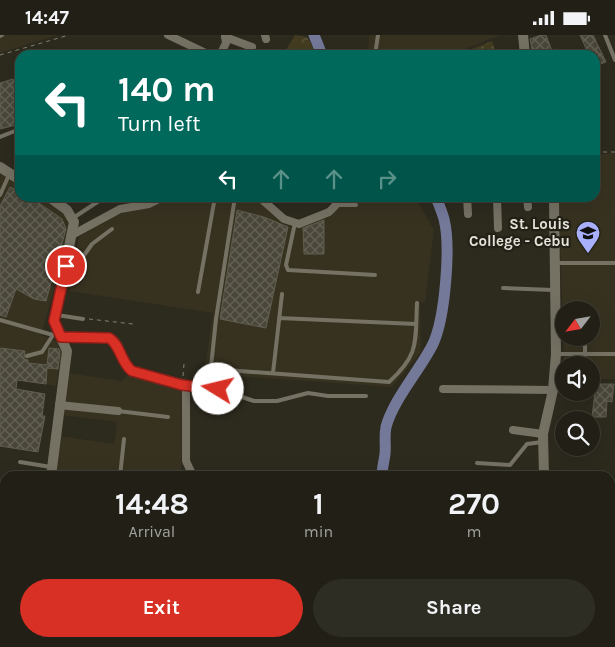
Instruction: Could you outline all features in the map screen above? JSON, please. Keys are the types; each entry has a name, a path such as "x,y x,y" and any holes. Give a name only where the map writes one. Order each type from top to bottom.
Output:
{"street":[{"path":"168,35 200,50"},
{"path":"523,35 524,50"},
{"path":"225,36 252,47"},
{"path":"222,50 226,43 225,36"},
{"path":"0,167 15,177"},
{"path":"51,471 67,351 57,335 54,315 66,266 74,218 56,202"},
{"path":"72,235 120,209 153,202"},
{"path":"265,202 284,219 295,223 329,211 334,202"},
{"path":"467,202 468,214"},
{"path":"497,202 498,228"},
{"path":"528,202 528,207"},
{"path":"544,471 544,438 556,355 554,202"},
{"path":"57,335 109,338 114,341 126,367 132,371 184,384 186,461 191,471"},
{"path":"443,389 552,391"},
{"path":"59,405 118,411"},
{"path":"513,430 544,438"}],"lane":[{"path":"376,50 378,35"},
{"path":"605,35 615,60"},
{"path":"0,137 15,131"},
{"path":"0,195 10,174"},
{"path":"74,218 98,202"},
{"path":"198,292 214,202"},
{"path":"234,202 216,319 212,367 222,371 389,382 400,372 415,350 417,303"},
{"path":"340,202 356,205"},
{"path":"295,223 286,265 288,270 375,275"},
{"path":"66,266 80,261 92,244 112,229"},
{"path":"556,263 615,263"},
{"path":"503,288 555,289"},
{"path":"273,373 282,294"},
{"path":"54,315 83,319"},
{"path":"279,317 416,324"},
{"path":"0,320 57,335 42,352 26,356"},
{"path":"585,346 585,355"},
{"path":"556,355 615,354"},
{"path":"218,389 222,371"},
{"path":"184,384 218,389 254,401 277,401 308,393 366,397"},
{"path":"118,411 168,417"},
{"path":"477,463 510,465 527,444 544,438"},
{"path":"121,471 124,439"},
{"path":"20,462 48,471"}],"path":[{"path":"17,50 69,35"},
{"path":"0,55 15,51"},
{"path":"600,152 615,153"},
{"path":"83,319 133,324"},
{"path":"184,364 184,384"}],"shaded area":[{"path":"0,35 58,35 0,53"},
{"path":"369,35 500,35 462,50 368,50"},
{"name":"St. Louis College - Cebu","path":"613,153 615,155 615,379 600,379 600,356 564,356 563,346 600,346 600,301 562,301 559,202 600,202 600,154"},
{"path":"0,171 15,181 15,202 49,202 64,210 71,220 71,230 41,335 63,344 56,386 0,377"},
{"path":"162,202 259,202 291,227 339,208 339,202 418,202 434,230 425,302 420,302 421,352 392,387 208,374 209,369 205,368 213,313 69,291 79,237 117,212"},
{"path":"68,373 122,381 129,374 182,386 181,471 56,471 59,436 114,444 116,433 117,422 62,415"}],"green space":[{"path":"295,35 307,37 314,50 286,50"},
{"path":"492,41 495,50 470,50"},
{"path":"202,398 227,398 227,412 202,412"}],"building":[{"path":"546,35 552,50 532,50 530,39"},
{"path":"580,35 593,35 606,62 600,64 600,50 587,50"},
{"path":"13,79 15,85 15,125 0,129 0,83"},
{"path":"10,187 15,190 15,202 37,202 62,219 66,229 46,301 34,299 16,289 6,317 0,315 0,206"},
{"path":"237,210 264,217 288,227 266,328 220,319"},
{"path":"324,220 324,254 304,254 303,228"},
{"path":"0,348 25,351 24,359 28,360 28,363 47,365 49,348 59,349 58,369 47,368 46,384 17,380 16,389 45,394 42,416 45,416 38,452 0,446"},
{"path":"600,384 614,384 612,402 607,401 606,417 600,417 600,411 593,411 594,401 600,401"}],"waterway":[{"path":"314,35 320,50"},
{"path":"383,471 385,431 389,417 433,344 441,317 446,282 447,247 444,219 438,202"}],"place":[{"name":"St. Louis College - Cebu","path":"588,254"}],"route":[{"path":"66,266 54,315 55,328 61,337 109,338 114,341 126,367 132,371 182,385 218,389"}]}
